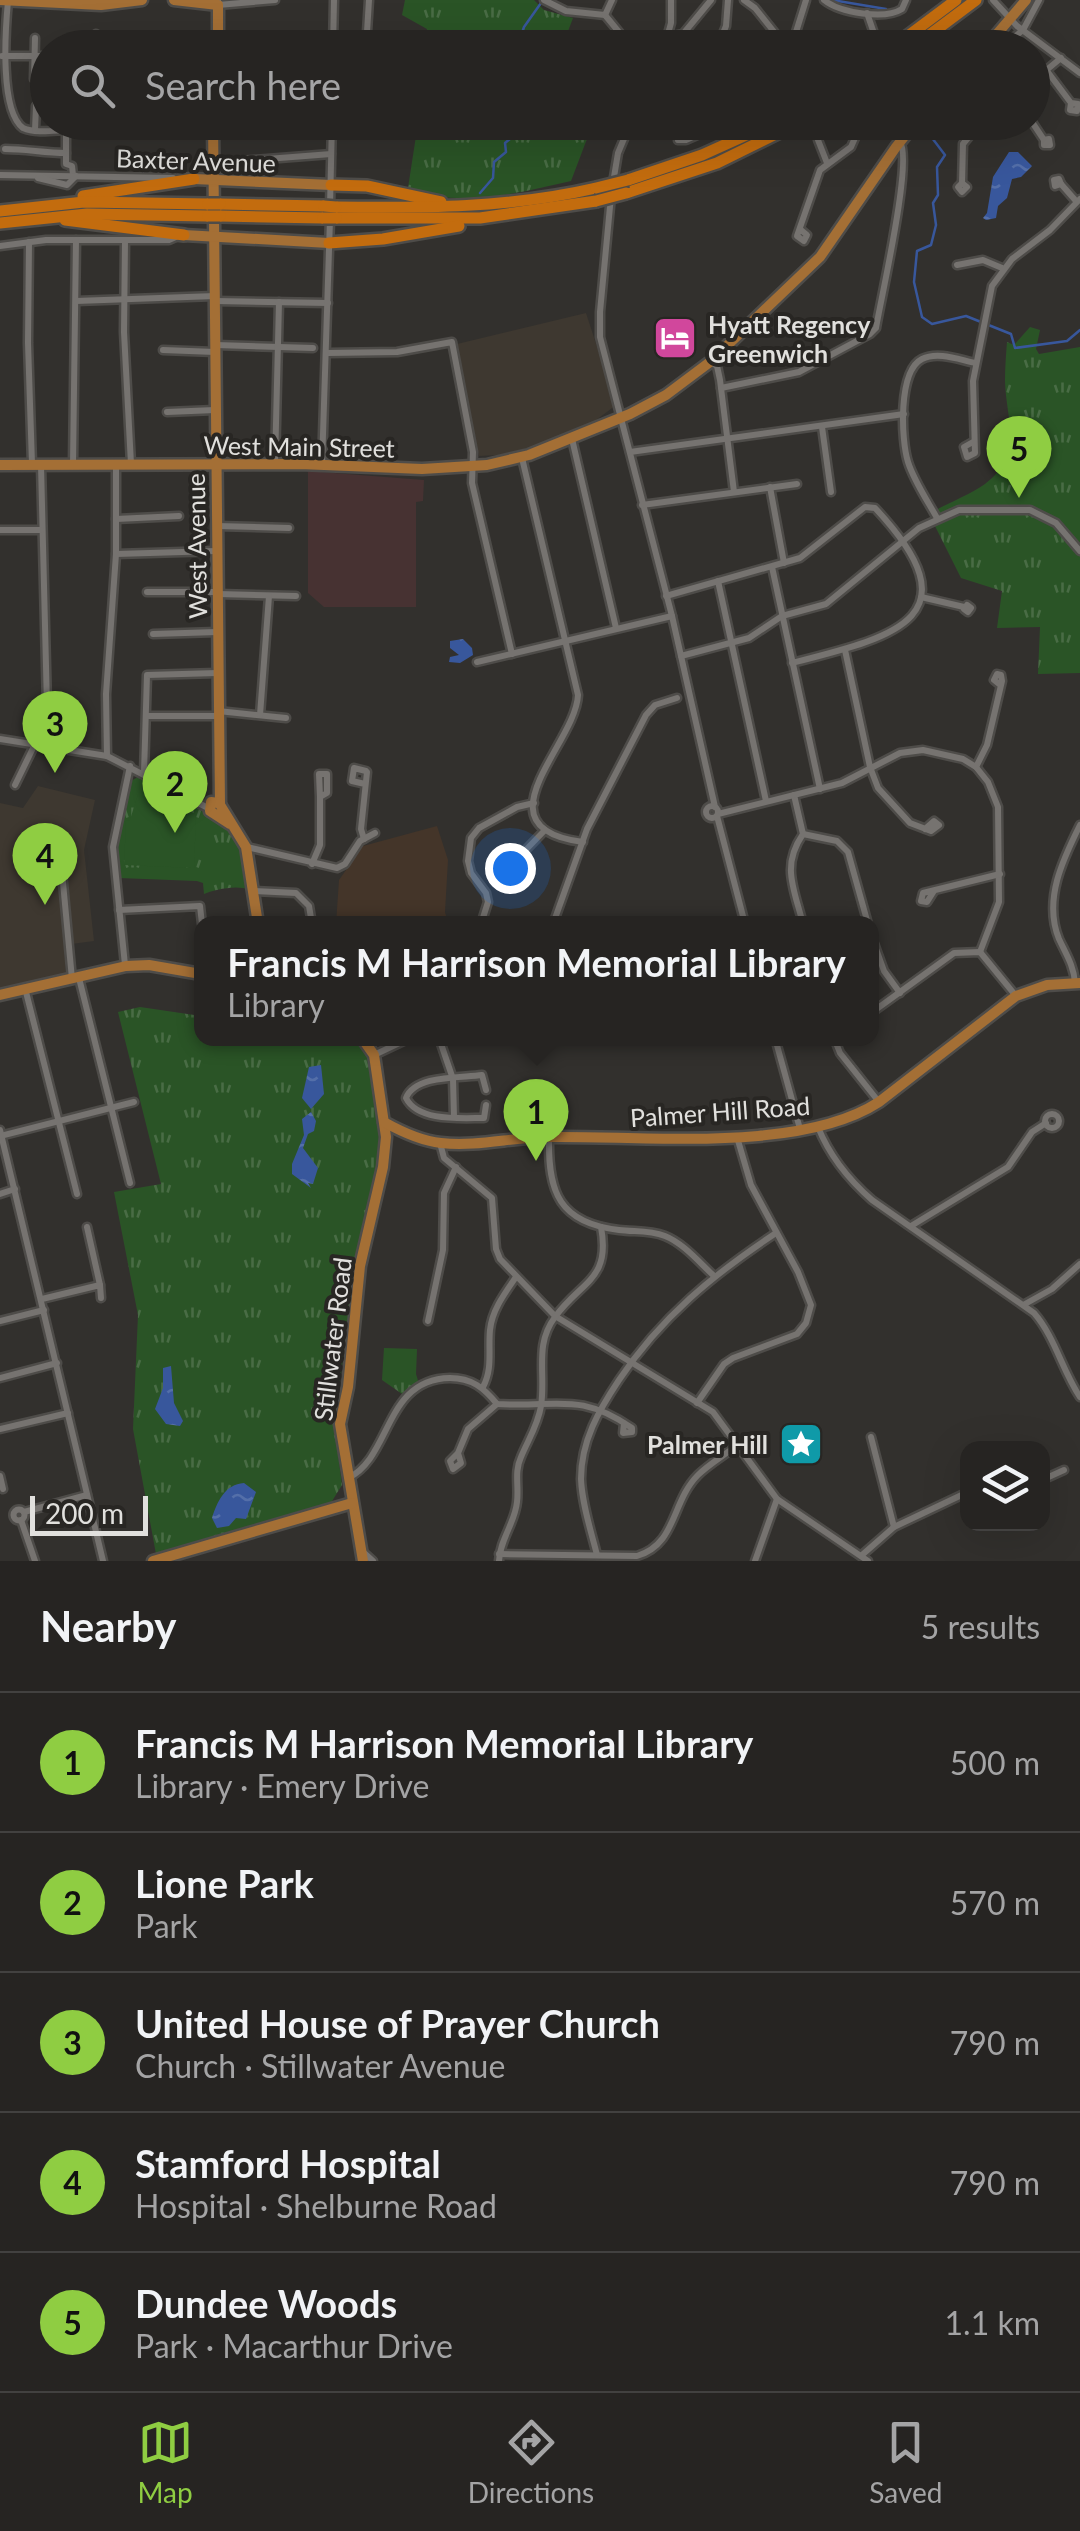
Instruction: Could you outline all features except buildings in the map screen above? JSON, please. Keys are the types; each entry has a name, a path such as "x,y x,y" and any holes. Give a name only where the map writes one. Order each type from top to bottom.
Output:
{"highway":[{"path":"923,30 956,0"},
{"path":"929,30 976,0"},
{"path":"627,187 736,140"},
{"path":"329,243 383,239 537,212 717,162 763,140"},
{"path":"0,210 194,180"},
{"path":"331,184 367,186 435,202 510,203"},
{"path":"0,210 84,202 330,212 453,208 596,194"},
{"path":"0,223 86,214 214,210"},
{"path":"330,212 437,220 537,212"},
{"path":"16,220 74,221 184,235"}],"main road":[{"path":"0,0 101,5 142,0"},
{"path":"174,0 218,2 218,30"},
{"path":"1001,30 1026,0"},
{"name":"West Avenue","path":"214,140 215,804"},
{"name":"West Main Street","path":"0,464 276,464 422,470 522,458 622,418 666,395 710,362 820,257 900,142"},
{"name":"Baxter Avenue","path":"194,180 331,184"},
{"path":"184,235 329,243"},
{"path":"215,804 246,848 257,916"},
{"path":"0,995 126,966 149,965 194,973"},
{"name":"Palmer Hill Road","path":"384,1122 412,1136 440,1143 488,1144 548,1137 737,1136 818,1126 858,1115 879,1102 1016,996 1046,985 1077,983"},
{"path":"368,1046 374,1055"},
{"name":"Stillwater Road","path":"362,1556 340,1424 348,1387 360,1266 384,1154 384,1122 374,1055"},
{"path":"331,1509 347,1479"},
{"path":"152,1561 352,1503"}],"street":[{"path":"8,0 2,56 3,106 10,118 30,129"},
{"path":"218,2 274,0"},
{"path":"334,0 334,30"},
{"path":"367,30 369,0"},
{"path":"544,0 566,11 605,15 617,30"},
{"path":"605,15 612,0"},
{"path":"668,30 670,0"},
{"path":"687,30 711,0"},
{"path":"723,30 728,0"},
{"path":"744,0 771,30"},
{"path":"794,30 806,0"},
{"path":"824,0 837,8 891,15 906,2"},
{"path":"993,0 1023,30 1039,0"},
{"path":"868,12 874,30"},
{"path":"1050,50 1080,73"},
{"path":"2,56 30,56"},
{"path":"1050,68 1061,58"},
{"path":"1050,75 1072,103"},
{"path":"66,140 66,164"},
{"path":"322,465 332,140"},
{"path":"625,140 613,176 599,327 672,616 714,812 743,916"},
{"path":"818,140 827,163"},
{"path":"801,230 818,174 853,140"},
{"path":"962,183 962,144 965,140"},
{"path":"721,388 799,372 876,328 902,179 904,149 900,142"},
{"path":"5,149 66,153"},
{"path":"214,163 332,154"},
{"path":"60,175 60,168 66,164"},
{"path":"22,176 67,185 74,175 72,166 66,164"},
{"name":"Baxter Avenue","path":"0,176 194,180"},
{"path":"973,442 976,430 972,389 992,286 1002,268 1050,230 1078,200 1060,184"},
{"path":"0,246 76,240 168,240 184,235"},
{"path":"73,464 76,240"},
{"path":"125,241 130,464"},
{"path":"29,242 28,343 41,530 48,746"},
{"path":"958,265 983,260 1002,268"},
{"path":"76,301 215,299 328,303"},
{"path":"276,464 279,302"},
{"path":"327,353 395,352 452,342 474,452 473,489 512,654"},
{"path":"162,350 313,348"},
{"path":"937,518 906,459 904,414 908,374 923,358 944,356 976,363"},
{"path":"710,362 721,388 734,492"},
{"path":"167,412 215,410"},
{"path":"630,452 904,414"},
{"path":"822,427 830,492"},
{"path":"572,438 616,628"},
{"path":"522,458 577,690 577,706 569,730 538,778 536,816 545,830 556,837 583,842"},
{"path":"106,756 106,694 116,554 116,464"},
{"path":"642,505 797,484"},
{"path":"770,486 784,564"},
{"path":"666,596 784,564 805,555 869,506 876,508 918,563 921,597 912,617 904,625 844,650 792,663"},
{"path":"680,656 749,638 782,616 826,604 937,518 959,510 1030,510 1056,522 1080,551"},
{"path":"116,519 179,516"},
{"path":"216,526 290,528"},
{"path":"0,530 41,530"},
{"path":"116,554 216,551"},
{"path":"772,567 820,788"},
{"path":"718,581 766,801"},
{"path":"147,592 296,596"},
{"path":"260,715 269,596"},
{"path":"921,597 964,607"},
{"path":"476,662 672,616"},
{"path":"153,634 217,632"},
{"path":"844,650 870,766 888,803 910,823 925,829"},
{"path":"144,773 147,675 216,674"},
{"path":"976,767 986,745 999,684"},
{"path":"556,916 583,842 650,709 677,698"},
{"path":"147,716 217,714 286,718"},
{"path":"0,739 106,756 192,798 215,804"},
{"path":"16,784 35,744"},
{"path":"714,812 842,783 900,752 923,750 951,755 976,767 992,788 998,807 1000,874 998,910 980,952"},
{"path":"126,966 113,846 130,766"},
{"path":"364,839 361,828 366,784"},
{"path":"794,795 803,834 790,859 801,916"},
{"path":"312,864 320,846 320,797"},
{"path":"483,916 488,902 471,873 471,838 479,828 517,807 534,803"},
{"path":"1077,983 1056,930 1054,895 1059,871 1080,825"},
{"path":"523,853 545,830"},
{"path":"246,848 340,868 364,839 376,833"},
{"path":"803,834 836,841 848,852 866,916"},
{"path":"62,872 75,979 130,1183"},
{"path":"934,891 1000,874"},
{"path":"254,891 296,893 309,906 311,916"},
{"path":"120,910 200,906 201,916"},
{"path":"879,1007 954,952 980,952"},
{"path":"980,952 1016,996"},
{"path":"879,958 900,993"},
{"path":"26,992 77,1194"},
{"path":"374,1055 393,1046"},
{"path":"442,1046 452,1079 454,1117"},
{"path":"777,1046 800,1129"},
{"path":"837,1046 879,1102"},
{"path":"486,1090 482,1075 420,1084 410,1089 406,1098 411,1107 422,1112 454,1117 484,1118 486,1105"},
{"path":"103,1561 0,1134 134,1102"},
{"path":"910,1226 1008,1167 1032,1132 1046,1124"},
{"path":"818,1126 827,1149 851,1182 884,1210 1033,1312 1046,1329 1065,1374 1080,1397"},
{"path":"697,1404 724,1364 741,1354 790,1339 806,1323 810,1304 809,1294 751,1186 737,1136"},
{"path":"548,1137 553,1191 572,1213 601,1227 652,1232 670,1238 714,1275"},
{"path":"440,1143 442,1156 492,1198 496,1249 505,1267 555,1316 713,1412 777,1499 865,1558 894,1528 960,1496"},
{"path":"428,1322 442,1250 444,1193 456,1167"},
{"path":"0,1194 15,1190"},
{"path":"88,1227 100,1298"},
{"path":"601,1227 604,1256 598,1274 555,1316 541,1342 542,1402 520,1459 516,1474 518,1505 500,1543 499,1557 636,1556 662,1544 682,1498 698,1475 737,1445"},
{"path":"597,1555 581,1481 590,1427 600,1408 674,1310 714,1275 776,1233"},
{"path":"1025,1304 1036,1300 1080,1264"},
{"path":"483,1387 491,1369 492,1322 498,1304 516,1277"},
{"path":"42,1299 100,1285"},
{"path":"1033,1312 1036,1300"},
{"path":"0,1321 44,1310"},
{"path":"0,1378 56,1364"},
{"path":"347,1479 361,1472 386,1424 411,1393 428,1382 464,1379 483,1387 497,1404"},
{"path":"458,1454 468,1429 497,1404 570,1401 600,1408 624,1423"},
{"path":"0,1429 68,1413"},
{"path":"871,1438 894,1528"},
{"path":"1050,1476 1064,1470"},
{"path":"0,1476 3,1489"},
{"path":"35,1561 23,1516 87,1495"},
{"path":"755,1561 777,1499"},
{"path":"362,1556 374,1561"}],"shaded area":[{"path":"586,313 616,405 591,424 539,445 479,456 457,344"},
{"path":"308,471 424,480 423,501 416,502 416,607 324,607 308,593"},
{"path":"38,786 95,800 84,850 94,941 64,945 66,976 0,990 0,803 23,808"},
{"path":"437,826 448,860 446,916 337,916 339,880 363,846"}],"green space":[{"path":"405,0 534,0 544,10 573,18 568,30 427,30 402,15"},
{"path":"415,140 587,140 571,181 468,198 408,188"},
{"path":"1030,327 1040,330 1036,349 1039,354 1080,347 1080,673 1038,674 1040,627 997,628 1002,591 961,578 929,514 985,484 1005,461 1010,436 1005,381 1007,342 1014,345"},
{"path":"138,777 197,807 236,838 249,890 219,889 204,894 203,883 197,881 119,878 116,845 131,781"},
{"path":"145,792 196,814 194,868 124,865 126,821 130,820 138,794"},
{"path":"140,1007 194,1015 194,1046 359,1046 370,1060 382,1155 356,1266 334,1423 342,1485 329,1506 156,1554 133,1429 138,1315 114,1192 161,1184 118,1012"},
{"path":"384,1348 417,1349 419,1384 405,1396 382,1380"}],"water":[{"path":"1009,152 1018,152 1032,166 1021,177 1012,179 996,218 986,220 983,218 993,177"},
{"path":"463,639 473,655 460,663 449,662 450,657 459,655 450,648 450,641"},
{"path":"321,1065 324,1094 311,1109 302,1098 309,1067"},
{"path":"311,1112 316,1121 314,1131 308,1134 303,1148 318,1168 313,1184 308,1183 311,1188 292,1174 292,1164 304,1135 302,1119"},
{"path":"171,1366 174,1403 183,1421 180,1426 166,1424 155,1409 163,1388 163,1368"},
{"path":"244,1483 256,1492 246,1519 236,1518 229,1526 217,1528 212,1518 219,1500 227,1490"}],"waterway":[{"path":"832,0 886,9"},
{"path":"523,30 541,3"},
{"path":"480,193 493,178 494,162 506,152 509,140"},
{"path":"934,140 945,155 937,167 938,195 933,203 936,225 931,245 917,251 914,282 922,317 932,324 966,316 1011,334 1015,348 1067,341 1080,330"}],"place":[{"name":"Hyatt Regency Greenwich","path":"675,338"},
{"name":"Dundee Woods","path":"1019,498"},
{"name":"United House of Prayer Church","path":"55,773"},
{"name":"Lione Park","path":"175,833"},
{"name":"Stamford Hospital","path":"45,905"},
{"name":"Francis M Harrison Memorial Library","path":"536,1161"},
{"name":"Palmer Hill","path":"801,1444"}]}
